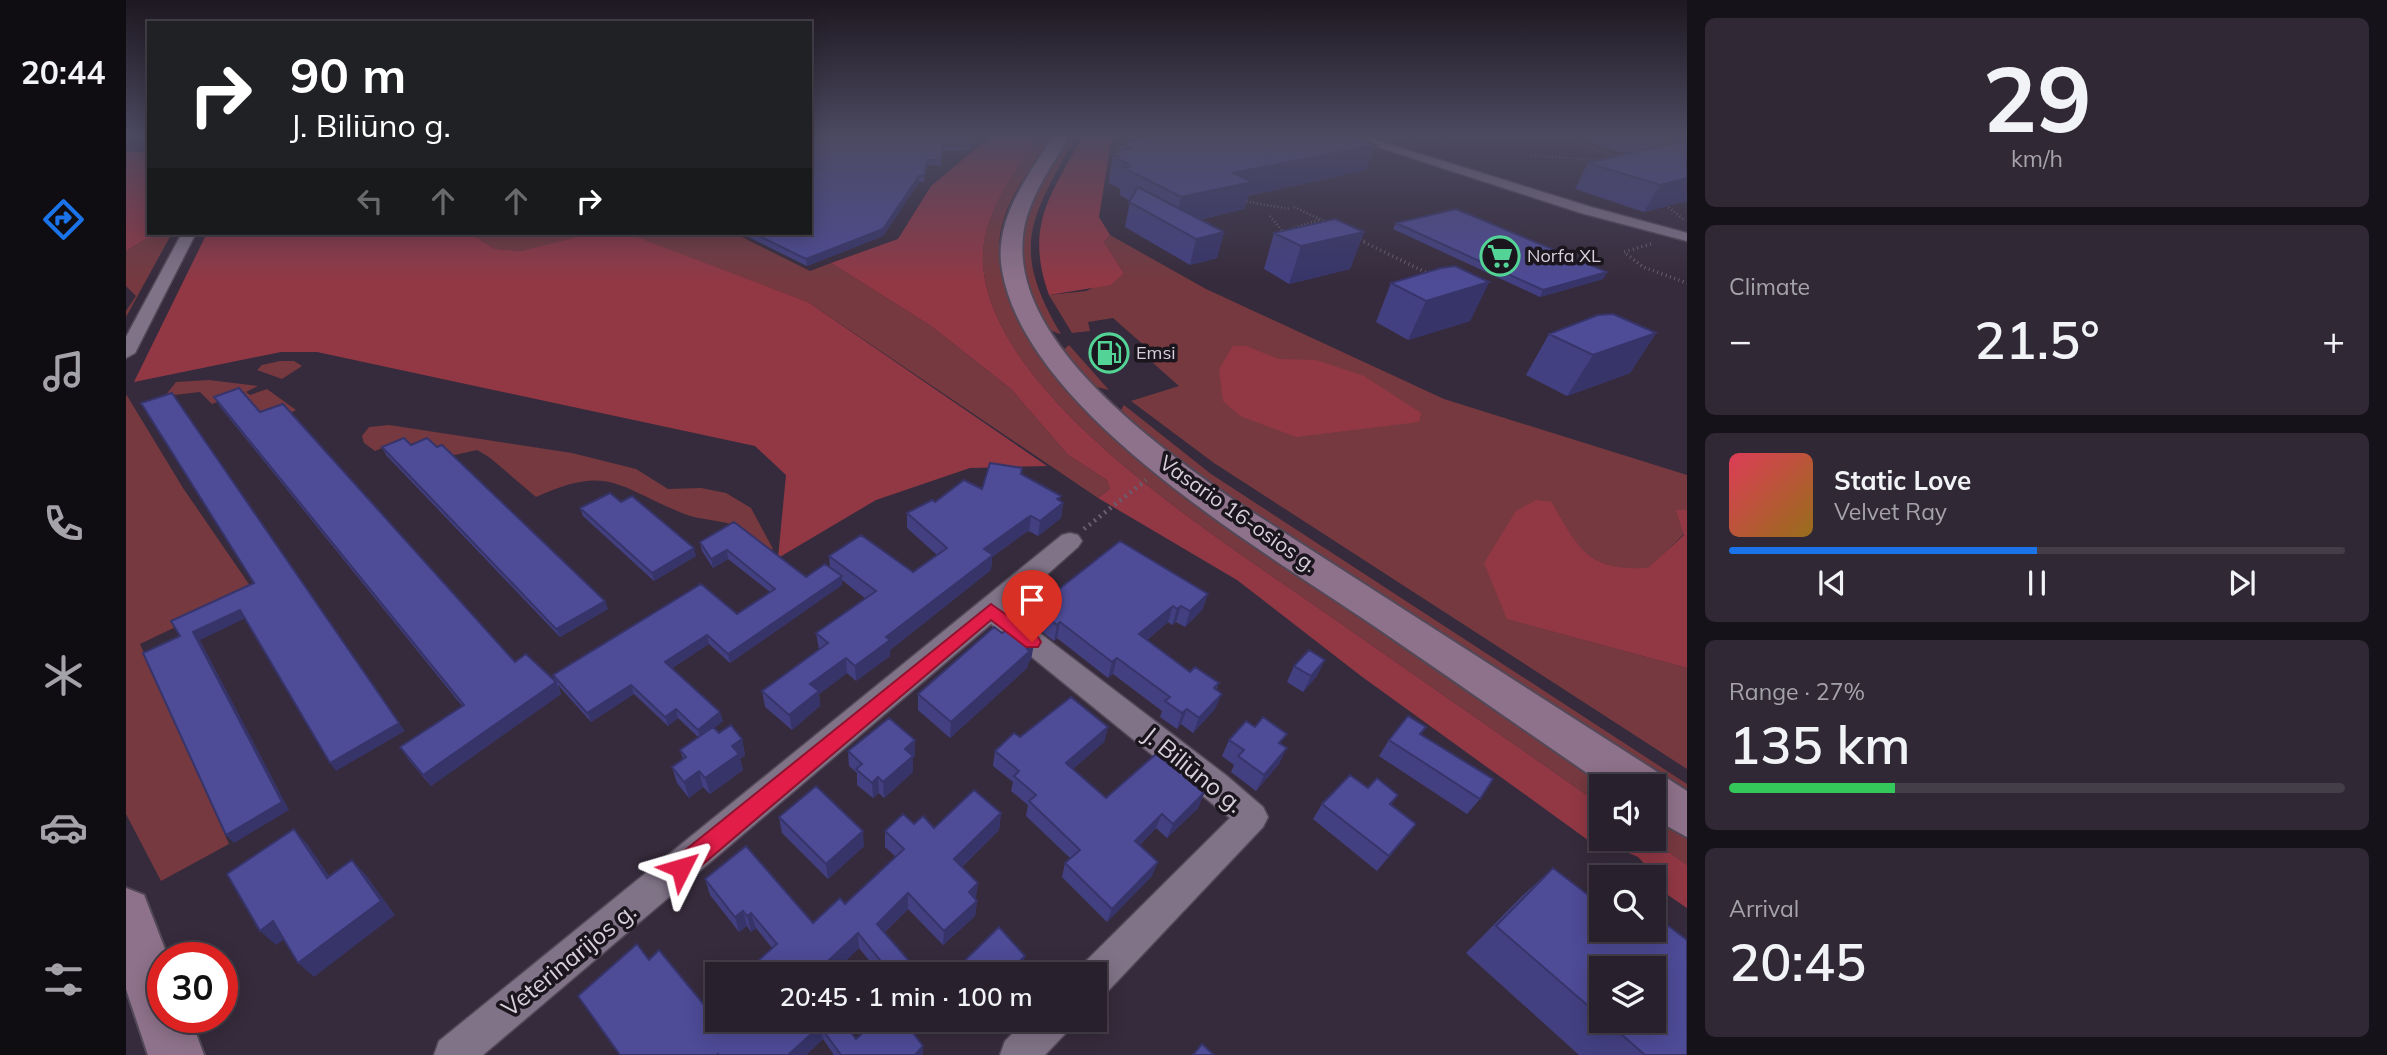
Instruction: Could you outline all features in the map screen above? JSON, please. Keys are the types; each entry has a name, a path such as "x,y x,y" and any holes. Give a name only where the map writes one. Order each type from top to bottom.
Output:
{"main road":[{"name":"Vasario 16-osios g.","path":"1033,184 1021,204 1012,235 1011,255 1017,286 1032,322 1072,377 1135,439 1212,499 1624,774"},
{"path":"1666,802 1687,816"},
{"path":"126,913 176,1055"}],"street":[{"path":"1504,184 1687,237"},
{"path":"126,353 188,235"},
{"name":"Veterinarijos g.","path":"453,1055 991,610 1070,541"},
{"name":"J. Biliūno g.","path":"991,610 1252,817 1107,966"},
{"path":"1019,1055 1041,1032"}],"path":[{"path":"1240,200 1292,208 1332,226"},
{"path":"1660,203 1672,207 1687,224"},
{"path":"1270,216 1291,241"},
{"path":"1283,232 1320,219"},
{"path":"1357,238 1431,274"},
{"path":"1661,246 1651,243 1623,252 1626,258 1638,264 1687,283"},
{"path":"1070,541 1141,484"}],"shaded area":[{"path":"126,184 147,184 147,235 163,235 146,239 126,251"},
{"path":"933,184 1007,184 998,200 985,236 984,274 1001,325 1033,375 1078,424 1130,471 1187,516 1589,797 1589,841 1361,676 1237,580 1098,498 1110,489 1107,480 1068,455 1011,389 931,326 831,263 898,239"},
{"path":"1007,184 1020,184 1008,207 999,241 1004,285 1023,327 1064,382 1598,774 1589,774 1589,797 1187,516 1078,424 1033,375 1001,325 984,274 985,236"},
{"path":"1043,184 1050,184 1032,232 1031,254 1035,277 1061,334 1049,328 1044,321 1024,272 1022,255 1026,222"},
{"path":"1057,184 1104,184 1099,217 1110,235 1104,242 1124,273 1111,285 1049,295 1039,249 1040,229"},
{"path":"171,235 126,317 126,311 136,296 126,286 126,251 146,239"},
{"path":"206,235 473,235 495,249 522,251 586,235 631,235 808,302 1047,466 970,468 876,500 778,558 786,475 755,446 317,352 281,352 134,382"},
{"path":"473,235 598,235 522,251 495,249"},
{"path":"624,235 738,235 810,271 831,263 931,326 1011,389 1068,455 1107,480 1110,489 1098,498 808,302"},
{"path":"1110,235 1206,289 1444,399 1687,475 1687,510 1677,510 1684,534 1648,569 1611,566 1598,561 1578,545 1552,502 1508,619 1687,668 1687,769 1214,463 1131,401 1179,386 1153,363 1147,348 1113,318 1088,322 1090,331 1072,333 1049,295 1086,291 1124,273 1104,242"},
{"path":"1069,345 1109,390 1093,386 1062,351"},
{"path":"1233,346 1246,346 1279,359 1316,360 1364,376 1421,413 1419,422 1296,437 1240,416 1223,401 1219,369"},
{"path":"294,361 302,366 282,379 257,370 262,365"},
{"path":"209,380 258,386 246,392 250,395 267,389 296,410 267,424 234,396 212,404 200,392 165,396 176,382"},
{"path":"126,394 183,488 253,590 140,644 229,844 161,881 126,814"},
{"path":"1124,405 1211,474 1687,784 1687,797 1666,783 1666,774 1652,774 1195,473 1123,415 1121,410"},
{"path":"389,425 572,453 636,469 668,489 701,488 726,493 751,508 773,549 768,551 739,527 689,516 612,482 580,482 536,497 477,450 450,456 415,453 396,442 375,451 364,443 362,436 369,427"},
{"path":"1536,500 1552,502 1578,545 1588,554 1611,566 1628,568 1648,568 1684,535 1676,510 1687,510 1687,668 1507,619 1484,563 1516,511"},
{"path":"1666,820 1687,835 1687,865 1666,850"},
{"path":"1666,850 1687,865 1687,908 1666,894 1666,865 1645,865 1638,857 1624,851"}],"building":[{"path":"812,184 913,184 883,229 806,259 757,235 812,235"},
{"path":"1156,184 1241,184 1181,197"},
{"path":"1138,187 1224,232 1196,239 1129,202"},
{"name":"Norfa XL","path":"1456,209 1607,272 1543,290 1396,223"},
{"path":"1335,219 1364,232 1301,246 1274,233"},
{"path":"1455,266 1489,282 1426,301 1391,283 1441,268"},
{"path":"1613,314 1656,333 1593,355 1549,334 1598,315"},
{"path":"239,388 260,412 283,404 515,662 526,654 556,682 423,775 400,747 464,705 214,397"},
{"path":"172,393 399,723 330,763 240,610 193,632 282,802 226,835 143,653 180,636 171,621 254,583 141,403"},
{"path":"404,438 411,445 427,438 437,447 442,445 605,601 556,629 382,447"},
{"path":"990,463 1022,468 1021,474 1061,496 1057,499 1063,503 1040,521 1031,516 1027,518 984,549 993,555 886,637 890,640 855,666 846,658 810,684 819,691 789,715 762,691 828,643 816,633 876,591 829,556 861,535 913,572 947,548 907,513 932,500 935,502 964,480 982,489"},
{"path":"610,493 621,502 632,496 694,548 652,573 580,508"},
{"path":"734,522 806,577 825,564 842,576 728,654 707,635 665,662 720,712 698,730 676,709 665,717 631,685 587,713 553,675 701,584 737,614 775,589 727,550 711,559 700,542"},
{"path":"1120,541 1208,594 1190,611 1181,606 1177,609 1173,606 1139,634 1190,672 1195,667 1219,683 1214,688 1222,694 1199,718 1187,709 1182,713 1165,701 1170,697 1117,658 1112,662 1060,622 1057,625 1035,608"},
{"path":"1012,626 1034,644 1027,649 1030,651 951,722 918,694 994,627 1002,633"},
{"path":"1309,650 1325,660 1311,676 1294,666"},
{"path":"1071,697 1108,727 1066,763 1106,798 1156,754 1166,762 1170,758 1194,777 1190,781 1204,793 1173,824 1162,814 1135,841 1158,862 1112,909 1065,863 1080,850 1029,801 1036,795 1014,776 1019,771 995,751 1014,733 1020,737"},
{"path":"1408,716 1426,727 1420,734 1493,779 1480,799 1389,740"},
{"path":"1263,717 1287,734 1279,743 1287,748 1264,775 1238,756 1244,750 1229,740 1246,721 1255,727"},
{"path":"889,718 915,740 905,749 913,756 883,782 878,777 872,783 856,769 862,764 848,751"},
{"path":"731,725 742,739 732,746 739,754 705,778 699,771 684,782 672,767 686,757 680,750 713,727 719,733"},
{"path":"1350,775 1368,788 1377,778 1398,795 1390,804 1416,824 1389,856 1322,804"},
{"path":"816,786 863,831 826,864 779,817"},
{"path":"974,790 1001,813 954,859 978,883 969,892 977,901 944,931 908,893 877,924 910,962 881,962 858,933 827,962 757,962 777,944 751,913 747,916 743,911 735,917 705,879 746,846 813,923 840,898 845,904 904,849 885,831 903,814 914,824 923,816 934,828"},
{"path":"294,829 327,878 352,860 381,901 298,963 273,921 260,931 227,874"},
{"path":"1553,868 1589,896 1589,942 1666,942 1666,924 1687,940 1687,1055 1645,1055 1620,1033 1666,1033 1666,956 1589,956 1589,1007 1496,926"},
{"path":"999,927 1025,956 1019,962 963,962"},
{"path":"637,944 649,960 659,950 705,1006 705,1032 813,1032 788,1055 620,1055 578,996"},
{"path":"824,1032 851,1032 856,1039 864,1032 912,1032 923,1046 915,1055 841,1055"},
{"path":"1202,1044 1214,1055 1193,1055"}],"place":[{"name":"Norfa XL","path":"1500,256"},
{"name":"Emsi","path":"1109,353"}],"route":[{"path":"681,868 991,610 1032,642"}]}
